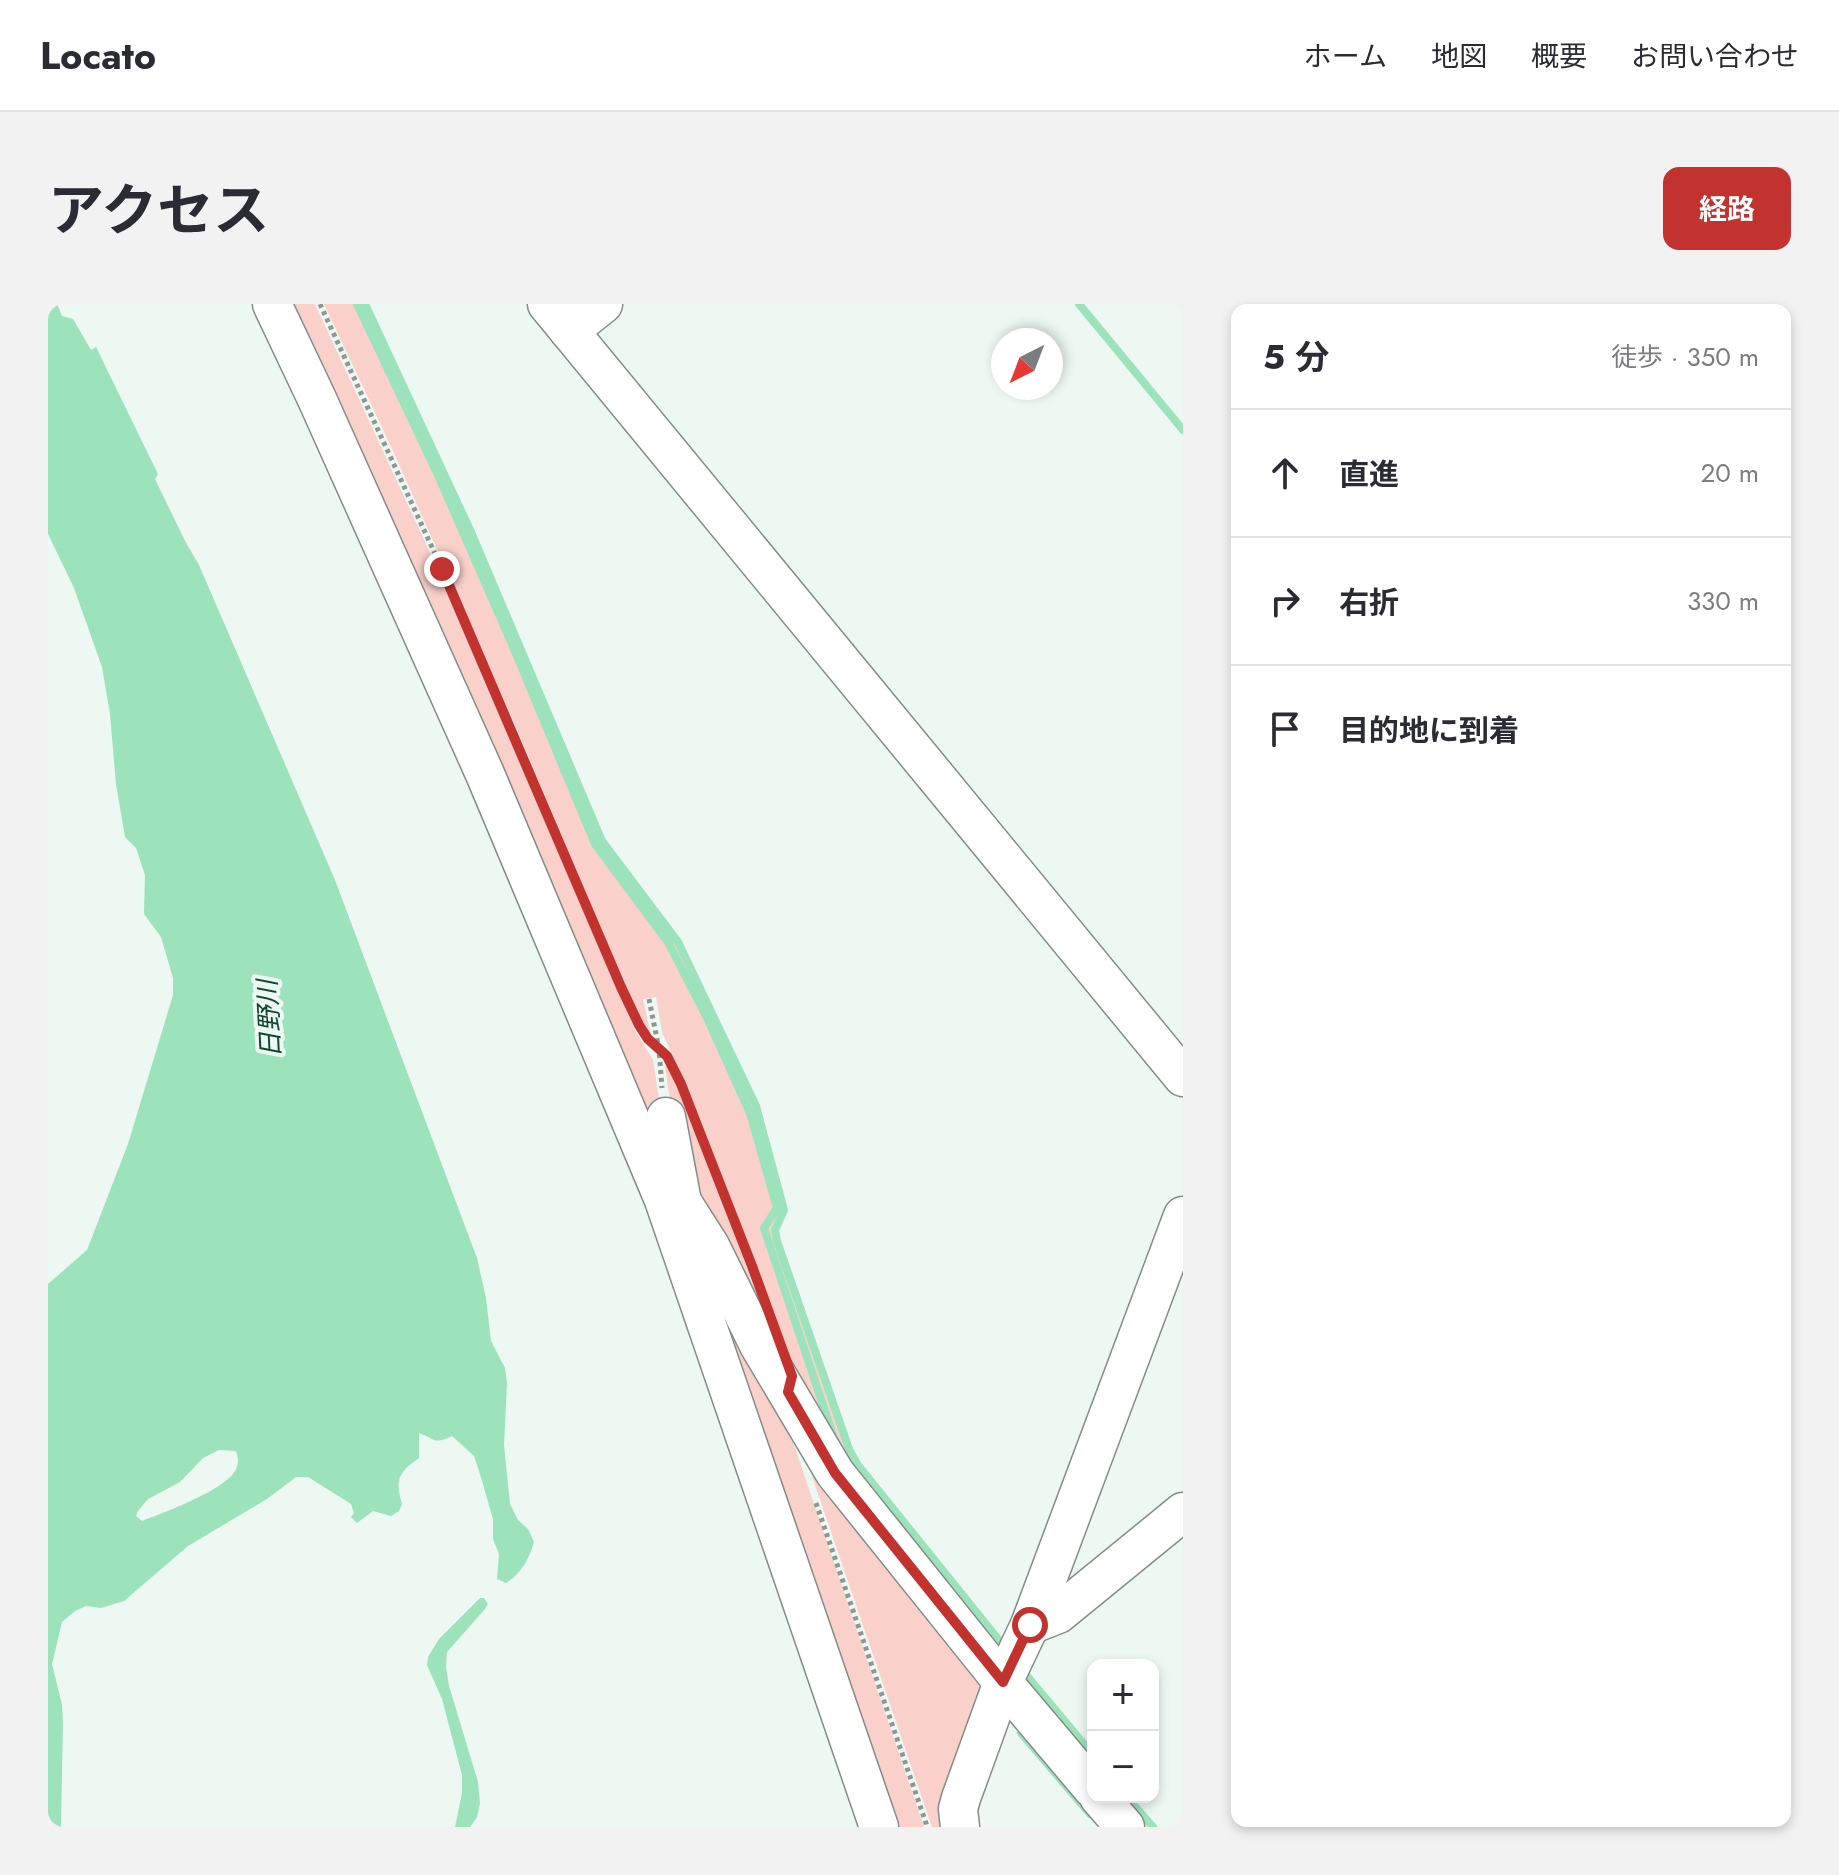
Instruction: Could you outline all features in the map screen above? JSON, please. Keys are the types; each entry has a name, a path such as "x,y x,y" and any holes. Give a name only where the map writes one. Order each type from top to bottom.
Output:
{"street":[{"path":"272,304 485,774 673,1201 879,1827"},
{"path":"603,304 558,318 1183,1077"},
{"path":"677,1108 673,1201 710,1246 759,1345 835,1473 1087,1782"},
{"path":"960,1827 958,1809 961,1798 1003,1682 1030,1625 1183,1216"},
{"path":"1030,1625 1058,1614 1183,1512"},
{"path":"1104,1803 1125,1827"}],"path":[{"path":"320,304 448,582 621,987 648,1039 667,1056 677,1108"},
{"path":"649,999 659,1064 677,1108"},
{"path":"705,1143 736,1225"},
{"path":"815,1501 927,1827"}],"shaded area":[{"path":"281,304 315,304 427,546 636,1032 653,1060 671,1177"},
{"path":"324,304 362,304 483,564 600,842 676,942 739,1073 754,1106 781,1205 782,1211 773,1230 776,1243 848,1450 1004,1649 993,1649 808,1413 700,1118 662,1032 656,997 643,999 651,1035 633,1004 515,725"},
{"path":"667,1065 702,1146 784,1369 694,1204 671,1108"},
{"path":"686,1231 780,1404 924,1827 891,1827"},
{"path":"801,1444 989,1679 955,1827 932,1827"}],"water":[{"name":"日野川","path":"48,304 57,304 62,316 73,319 91,350 96,347 158,474 155,479 199,565 335,880 477,1258 491,1341 505,1368 504,1445 510,1504 534,1542 527,1560 516,1575 506,1583 497,1579 499,1554 480,1474 474,1456 452,1436 438,1441 419,1433 419,1458 400,1477 402,1504 399,1511 391,1516 373,1511 357,1523 351,1517 354,1513 351,1504 308,1477 296,1477 267,1499 188,1546 124,1601 101,1608 86,1606 62,1622 52,1664 63,1723 61,1827 48,1827 48,1284 87,1250 128,1144 173,995 173,978 161,937 144,914 145,875 136,848 125,837 102,667 74,588 48,534","holes":["219,1450 236,1451 236,1469 221,1484 194,1500 142,1521 136,1516 148,1499 180,1482 203,1458"]},
{"path":"480,1598 488,1604 485,1609 447,1652 449,1686 478,1782 480,1803 477,1817 470,1827 455,1827 462,1793 462,1775 442,1699 427,1665 428,1657 439,1639"}],"waterway":[{"path":"357,304 437,473 595,844 668,942 750,1113 777,1208 764,1228 834,1438"},
{"path":"365,304 471,532 602,841 678,942 756,1106 784,1210 775,1230 777,1241 849,1449 857,1464 998,1639"},
{"path":"1079,304 1183,430"},
{"path":"1022,1670 1087,1748"},
{"path":"1021,1733 1090,1814"},
{"path":"1132,1803 1153,1827"}],"route":[{"path":"442,569 621,987 639,1025 648,1039 667,1056 681,1084 792,1376 788,1392 835,1473 1003,1682 1030,1625"}]}
